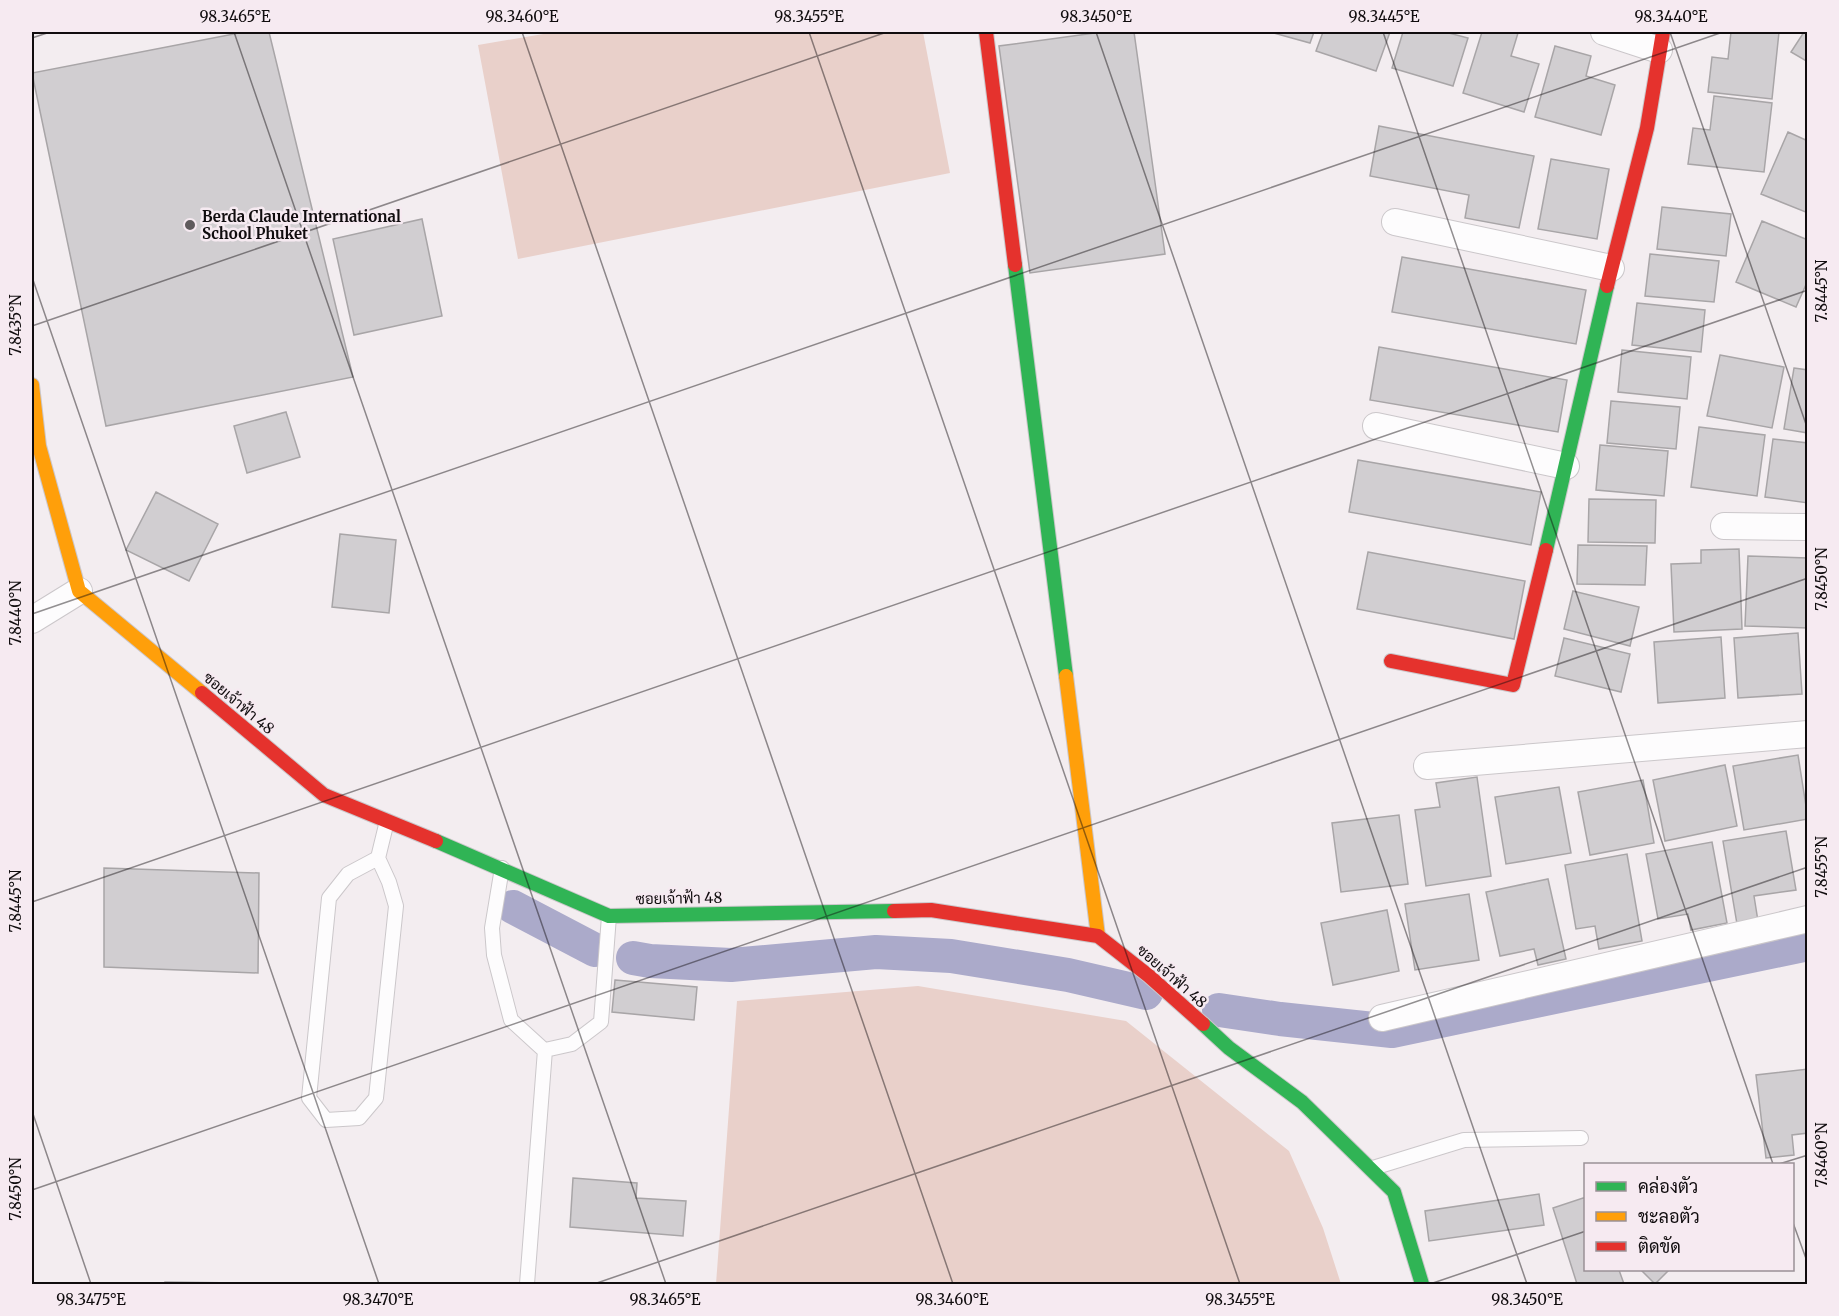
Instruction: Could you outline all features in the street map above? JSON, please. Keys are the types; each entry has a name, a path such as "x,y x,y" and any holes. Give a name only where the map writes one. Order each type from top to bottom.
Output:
{"street":[{"path":"986,32 1098,936"},
{"path":"1391,661 1513,685 1611,268 1647,128 1661,41 1604,32"},
{"path":"1395,222 1611,268"},
{"path":"32,385 39,446 79,591 32,620"},
{"path":"1376,426 1566,466"},
{"path":"1724,526 1808,527"},
{"name":"ซอยเจ้าฟ้า 48","path":"79,591 324,795 502,868 609,916 931,910 1098,936 1149,976 1229,1048 1302,1102 1394,1192 1422,1284"},
{"path":"1427,766 1808,734"},
{"path":"1382,1018 1808,919"}],"lane":[{"path":"378,858 348,873 329,898 309,1098 326,1120 359,1118 376,1098 396,906 389,882 378,858 387,821"},
{"path":"502,868 492,928 494,955 510,1020 544,1051"},
{"path":"544,1051 572,1044 601,1022 609,916"},
{"path":"527,1284 544,1051"},
{"path":"1371,1169 1464,1140 1581,1138"}],"shaded area":[{"path":"555,32 923,32 950,173 518,259 478,45"},
{"path":"918,986 1126,1021 1289,1151 1323,1228 1341,1284 716,1284 737,1001"}],"building":[{"name":"Berda Claude International School Phuket","path":"244,32 269,32 353,377 106,426 32,73"},
{"path":"1102,32 1134,32 1165,254 1030,273 999,46"},
{"path":"1270,32 1314,32 1310,43"},
{"path":"1323,32 1390,32 1376,71 1316,51"},
{"path":"1403,32 1445,32 1468,38 1453,86 1392,68"},
{"path":"1482,32 1518,33 1511,56 1539,64 1524,112 1463,93"},
{"path":"1731,32 1779,32 1772,99 1708,92 1712,57 1728,59"},
{"path":"1804,32 1808,32 1808,62 1791,52"},
{"path":"1555,46 1591,56 1586,76 1615,85 1601,135 1535,117"},
{"path":"1714,96 1772,103 1764,172 1688,164 1693,128 1710,130"},
{"path":"1379,126 1534,156 1519,228 1465,218 1469,195 1370,176"},
{"path":"1788,132 1808,141 1808,213 1761,194"},
{"path":"1551,159 1609,169 1597,239 1538,229"},
{"path":"1662,207 1731,214 1726,256 1657,249"},
{"path":"422,219 442,316 354,335 333,239"},
{"path":"1762,221 1808,240 1808,280 1796,307 1736,282"},
{"path":"1650,254 1719,261 1714,302 1645,296"},
{"path":"1402,257 1586,290 1576,344 1392,312"},
{"path":"1637,303 1705,310 1701,352 1632,345"},
{"path":"1379,347 1567,380 1558,432 1370,400"},
{"path":"1622,350 1691,357 1687,399 1618,392"},
{"path":"1720,355 1784,367 1772,428 1707,416"},
{"path":"1794,368 1808,370 1808,433 1784,429"},
{"path":"1611,401 1680,407 1676,449 1607,443"},
{"path":"286,412 300,457 247,473 234,426"},
{"path":"1699,427 1765,435 1757,496 1691,487"},
{"path":"1773,439 1808,443 1808,503 1765,497"},
{"path":"1600,445 1668,451 1664,496 1596,490"},
{"path":"1358,460 1541,492 1531,545 1349,512"},
{"path":"156,492 218,524 189,581 126,550"},
{"path":"1589,499 1656,500 1655,543 1588,542"},
{"path":"340,534 396,540 389,613 332,607"},
{"path":"1578,545 1647,546 1645,585 1577,584"},
{"path":"1739,549 1742,629 1674,632 1671,564 1701,563 1701,550"},
{"path":"1368,552 1525,581 1514,639 1357,609"},
{"path":"1748,556 1808,558 1808,628 1745,626"},
{"path":"1573,591 1639,607 1630,646 1564,629"},
{"path":"1798,633 1802,694 1738,698 1734,638"},
{"path":"1721,637 1725,698 1658,703 1654,642"},
{"path":"1564,638 1630,654 1621,692 1555,676"},
{"path":"1798,755 1808,819 1744,830 1733,766"},
{"path":"1725,765 1737,826 1665,841 1653,780"},
{"path":"1477,777 1491,876 1426,886 1415,810 1440,807 1436,783"},
{"path":"1643,780 1654,843 1590,855 1578,792"},
{"path":"1559,787 1571,853 1506,864 1495,797"},
{"path":"1399,815 1408,884 1341,892 1332,823"},
{"path":"1786,831 1796,890 1754,896 1758,921 1737,924 1723,841"},
{"path":"1712,842 1727,923 1691,930 1688,914 1658,919 1646,854"},
{"path":"1627,854 1642,941 1599,949 1595,926 1576,929 1565,865"},
{"path":"104,868 259,873 258,973 104,967"},
{"path":"1548,879 1566,959 1538,965 1534,949 1500,956 1486,892"},
{"path":"1469,894 1479,960 1415,970 1405,904"},
{"path":"1387,910 1399,971 1333,985 1321,923"},
{"path":"615,980 697,987 694,1020 612,1012"},
{"path":"1808,1069 1808,1133 1792,1135 1794,1155 1766,1158 1756,1075"},
{"path":"573,1178 637,1183 636,1198 686,1201 683,1236 570,1227"},
{"path":"1539,1194 1544,1225 1429,1241 1425,1211"},
{"path":"1584,1198 1584,1271 1619,1271 1624,1284 1577,1284 1553,1208"},
{"path":"1642,1271 1668,1271 1655,1284"},
{"path":"165,1282 312,1284 165,1284"}],"waterway":[{"path":"513,907 595,950"},
{"path":"1219,1010 1392,1031 1808,944"},
{"path":"633,958 731,965 876,952 951,956 1068,975 1146,993"}],"traffic: fast":[{"path":"1015,265 1066,676"},
{"path":"1546,550 1607,286"},
{"path":"436,841 609,916 894,911"},
{"path":"1203,1024 1229,1048 1302,1102 1394,1192 1422,1284"}],"traffic: slow":[{"path":"32,385 39,446 79,591 202,693"},
{"path":"1066,676 1098,936"}],"traffic: jam":[{"path":"986,32 1015,265"},
{"path":"1607,286 1647,128 1663,32"},
{"path":"1391,661 1513,685 1546,550"},
{"path":"202,693 324,795 436,841"},
{"path":"894,911 931,910 1098,936 1149,976 1203,1024"}],"place":[{"name":"Berda Claude International School Phuket","path":"190,225"}]}
